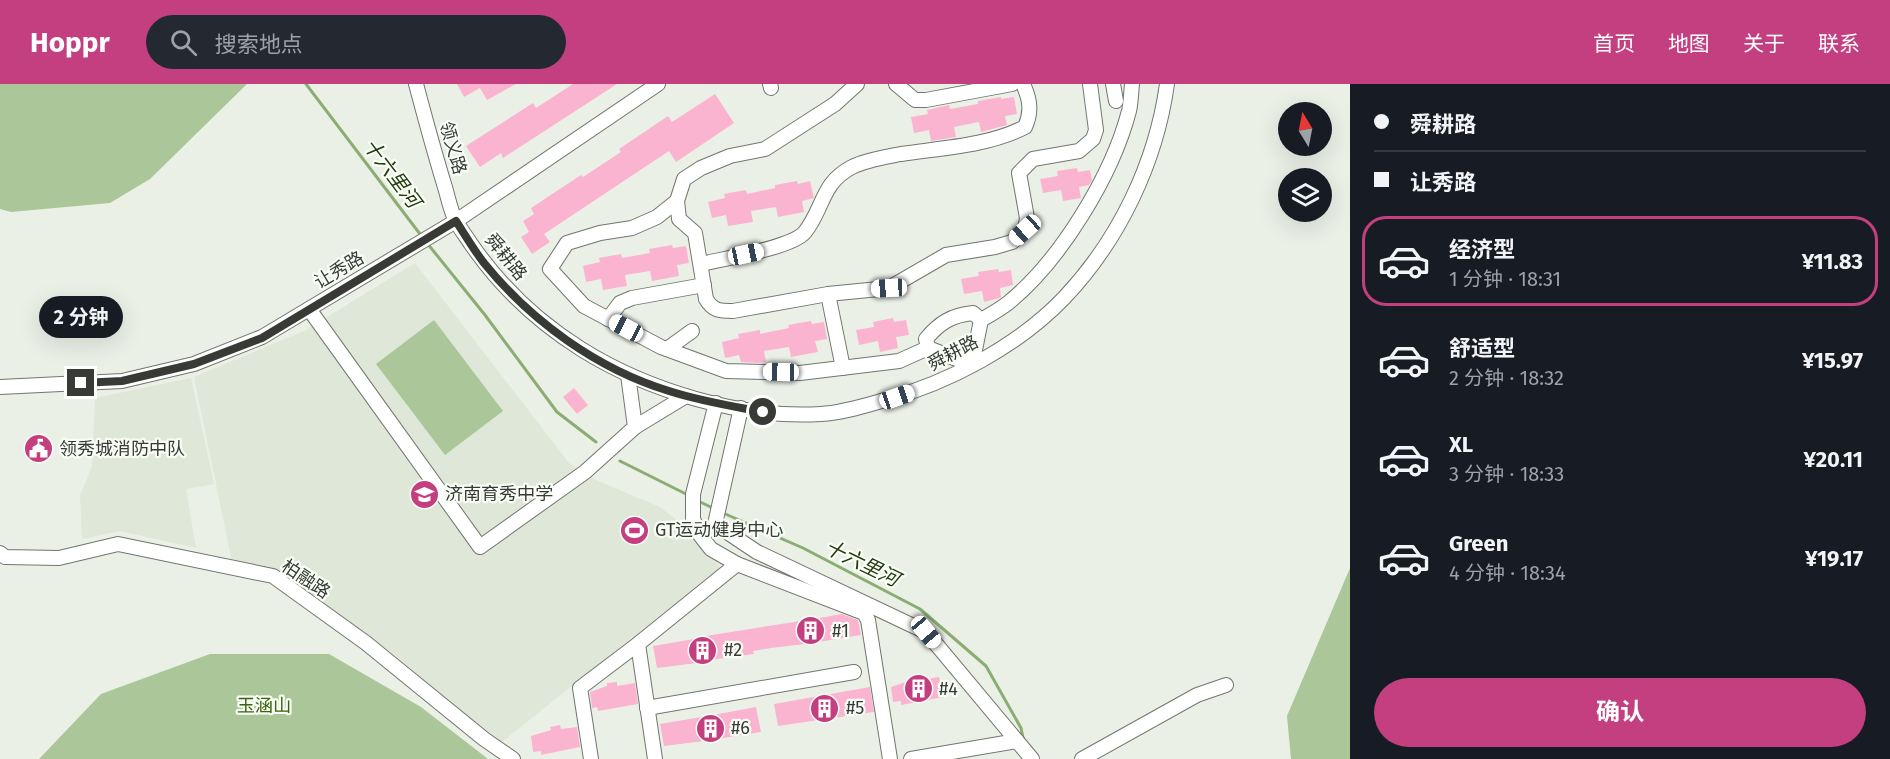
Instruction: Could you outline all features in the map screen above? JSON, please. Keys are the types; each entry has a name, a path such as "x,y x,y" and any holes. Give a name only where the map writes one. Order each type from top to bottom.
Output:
{"street":[{"name":"领义路","path":"417,84 431,140 456,221"},
{"name":"让秀路","path":"0,387 122,381 194,364 262,338 456,221 658,84"},
{"path":"857,84 835,104 765,149 730,156 684,179 676,201 679,219 695,233 706,299 711,308 718,311 733,311 828,294 889,288 946,255 1012,242 1025,230 1027,218 1019,173 1025,165 1033,159 1079,151 1093,139 1096,130 1090,84"},
{"path":"896,84 915,100 1012,84"},
{"path":"701,264 768,250 803,234 815,215 828,186 852,167 887,157 1006,137 1025,128 1031,115 1023,84"},
{"path":"1113,84 1116,101"},
{"path":"676,201 657,217 632,228 600,232 567,243 550,269 584,306 667,349 726,371 800,373 899,361 928,348 972,365 981,320 1008,303 1052,258 1089,204 1114,155 1129,109 1132,84"},
{"name":"舜耕路","path":"456,221 484,262 535,315 598,360 667,391 716,403 763,412 831,413 869,405 926,387 972,365 1035,324 1064,298 1089,267 1131,201 1147,166 1163,109 1167,84"},
{"path":"608,319 620,303 632,298 704,285"},
{"path":"828,294 843,368"},
{"path":"309,309 480,547 585,472 635,427 686,396"},
{"path":"928,348 926,339 945,320 959,315 973,314 981,320"},
{"path":"667,349 692,331"},
{"path":"628,375 635,427"},
{"path":"716,403 693,499 693,519 700,535 711,549 737,564 864,613 869,629 890,759"},
{"path":"741,408 715,524 758,552 926,632 1032,759"},
{"name":"柏融路","path":"0,553 5,557 59,558 118,544 273,576 366,643 484,739 513,759"},
{"path":"591,759 580,688 737,564"},
{"path":"638,644 655,759"},
{"path":"647,708 854,672"},
{"path":"1082,759 1197,695 1226,684"},
{"path":"911,759 1017,741"}],"shaded area":[{"name":"济南育秀中学","path":"415,263 569,463 598,481 660,507 696,534 720,567 502,742 460,711 393,653 325,604 232,562 194,377 306,330"},
{"path":"191,378 214,484 186,489 196,548 120,531 82,539 80,496 92,466 95,398"}],"green space":[{"path":"0,84 247,84 150,179 110,203 11,212 0,209"},
{"path":"434,320 503,411 445,455 376,364"},
{"path":"1350,568 1350,759 1291,759 1287,716"},
{"name":"玉涵山","path":"210,654 329,654 421,707 488,759 39,759 101,694"}],"building":[{"path":"457,84 516,84 487,100 480,88 464,97"},
{"path":"573,84 617,84 503,158 501,153 480,167 466,146 533,103 536,108"},
{"path":"715,94 734,123 676,162 669,151 544,234 550,242 532,254 521,237 529,232 523,221 534,214 531,208 621,152 619,149 668,116 672,122"},
{"path":"1001,97 1001,99 1014,97 1017,114 1005,116 1007,125 981,132 979,122 954,127 956,137 931,141 929,130 914,133 911,117 928,114 927,110 949,105 950,109"},
{"path":"1077,168 1078,172 1090,170 1092,180 1089,185 1079,187 1081,198 1063,201 1061,190 1043,193 1040,179 1058,176 1057,171"},
{"path":"797,181 798,184 810,181 814,198 802,201 804,212 778,217 776,207 751,211 753,222 728,226 726,215 712,218 708,202 725,198 724,194 746,190 747,194"},
{"path":"672,245 673,248 686,246 689,263 677,265 679,276 652,281 650,271 625,275 627,286 603,290 601,279 586,282 583,266 600,262 599,258 621,254 622,258 650,253 649,249"},
{"path":"998,269 999,272 1011,270 1013,285 1000,288 1001,297 984,302 982,291 964,294 961,279 979,276 978,272"},
{"path":"893,318 894,322 906,320 909,335 896,337 898,348 880,352 878,341 859,345 856,330 874,327 873,322"},
{"path":"811,321 812,324 824,322 827,339 815,341 818,352 791,357 789,347 764,351 766,362 759,363 741,362 739,355 725,358 722,342 739,338 738,334 760,330 760,334 789,328 788,325"},
{"path":"574,388 588,405 577,414 563,397"},
{"path":"842,614 858,620 861,635 818,642 814,619"},
{"path":"813,619 805,644 710,660 706,636"},
{"path":"706,637 697,663 657,668 653,646"},
{"name":"#4","path":"920,675 921,680 939,677 940,681 944,680 946,691 942,692 943,697 901,705 901,701 893,702 891,687 911,680 910,677"},
{"path":"617,682 617,686 635,683 638,704 598,711 597,707 592,708 590,692 607,686 607,683"},
{"name":"#5","path":"870,687 874,712 778,726 774,704"},
{"path":"756,707 761,732 717,739 713,715"},
{"path":"713,715 704,741 664,746 660,724"},
{"path":"560,725 561,729 577,727 580,747 541,755 541,751 533,752 531,736"}],"waterway":[{"name":"十六里河","path":"306,84 423,238"},
{"name":"十六里河","path":"427,243 485,315 557,412 596,442"},
{"name":"十六里河","path":"620,461 688,495"},
{"name":"十六里河","path":"696,500 715,509"},
{"name":"十六里河","path":"723,513 803,548 920,609 986,666 1021,728 1024,742"}],"place":[{"name":"领秀城消防中队","path":"38,449"},
{"name":"济南育秀中学","path":"424,494"},
{"name":"GT运动健身中心","path":"634,530"},
{"name":"#1","path":"811,631"},
{"name":"#2","path":"703,650"},
{"name":"#4","path":"918,689"},
{"name":"#5","path":"825,708"},
{"name":"#6","path":"710,728"}],"route":[{"path":"81,383 122,381 194,364 262,338 456,221 484,262 519,300 543,322 598,360 667,391 763,412"}]}
